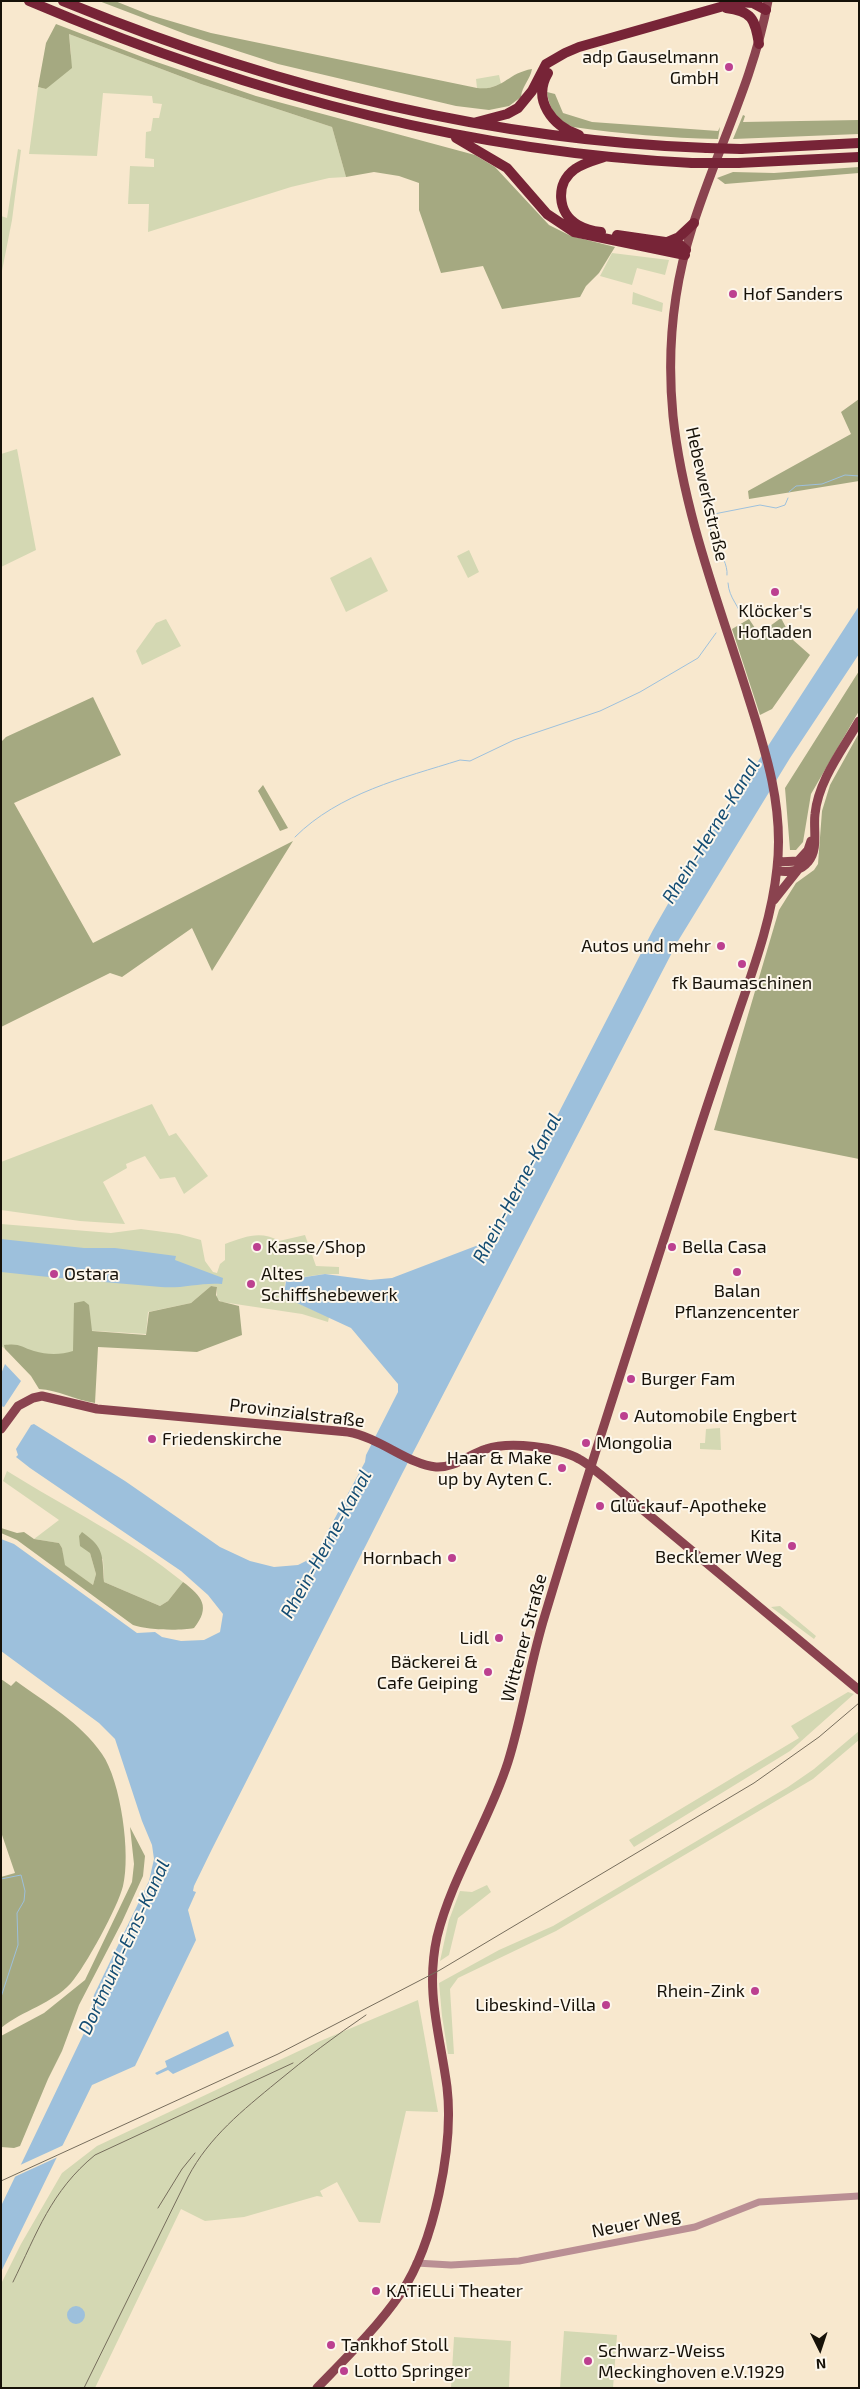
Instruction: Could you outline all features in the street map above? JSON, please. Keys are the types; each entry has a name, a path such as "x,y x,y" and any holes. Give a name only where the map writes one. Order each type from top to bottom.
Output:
{"highway":[{"path":"29,1 121,39 226,75 324,104 451,135 604,157 692,163 738,163 859,157"},
{"path":"63,1 196,51 284,78 350,97 471,123 604,142 707,148 741,149 859,143"},
{"path":"471,123 507,114 518,108 532,91 546,64 579,47 733,5 767,6"},
{"path":"733,5 753,19 759,44"},
{"path":"557,58 543,87 544,106 548,114 569,132 604,142"},
{"path":"451,135 507,168 547,214 574,232 686,252"},
{"path":"604,157 575,168 563,182 560,192 561,204 567,216 577,225 591,231 679,244 686,252"},
{"path":"667,242 679,237 694,223"}],"main road":[{"name":"Hebewerkstraße","path":"767,6 749,78 694,223 686,252 673,332 672,395 676,440 691,511 761,735 776,799 778,862 772,902"},
{"path":"772,902 797,871 806,865 813,854 816,805 824,782 859,721"},
{"path":"778,862 798,861 808,850 814,837"},
{"path":"777,871 797,871"},
{"name":"Wittener Straße","path":"317,2388 387,2312 402,2291 416,2264 433,2214 445,2156 449,2115 444,2068 437,2037 432,1993 433,1966 438,1936 454,1887 490,1810 507,1765 530,1664 590,1468 749,982 772,902"},
{"name":"Provinzialstraße","path":"1,1429 18,1406 33,1398 47,1396 97,1410 348,1432 372,1438 415,1460 432,1466 444,1467 486,1449 516,1446 568,1454 581,1460 859,1690"}],"street":[{"name":"Neuer Weg","path":"416,2264 451,2265 526,2260 695,2227 759,2202 859,2196"}],"green space":[{"path":"99,1 115,1 150,15 211,33 477,88 493,87 517,74 532,69 521,97 509,106 489,110 456,106 278,64 188,35"},
{"path":"56,24 145,58 256,96 475,155 495,167 549,225 571,236 615,247 599,273 586,286 580,297 502,309 483,266 441,273 419,210 419,183 399,176 374,172 346,177 332,127 201,84 69,34 72,68 46,89 38,87 46,43"},
{"path":"69,34 201,84 332,127 346,177 329,178 291,187 148,232 149,204 128,204 130,166 154,167 154,159 145,158 146,132 151,131 153,118 159,118 162,104 153,103 152,96 103,93 97,156 29,154 38,87 46,89 71,54"},
{"path":"499,75 501,84 486,89 477,88 476,79"},
{"path":"547,92 555,94 563,113 592,122 718,131 720,127 718,139 609,132 573,127 562,121 555,114"},
{"path":"743,115 745,116 743,122 859,120 859,134 733,139"},
{"path":"18,149 21,150 12,220 1,276 1,216 7,218"},
{"path":"859,167 859,173 725,184 717,178 733,172 774,173"},
{"path":"612,253 669,260 665,275 637,268 632,285 600,276"},
{"path":"633,292 663,303 662,312 632,304"},
{"path":"859,399 859,481 749,499 748,491 851,434 841,412"},
{"path":"17,449 36,550 1,567 1,454"},
{"path":"469,550 479,572 468,578 457,556"},
{"path":"371,557 388,591 346,612 330,578"},
{"path":"781,618 792,639 810,655 772,709 760,715 732,629 749,619 759,634"},
{"path":"166,619 181,646 142,665 136,651 156,623"},
{"path":"859,671 859,711 811,794 803,842 796,850 790,850 785,788"},
{"path":"93,697 121,755 14,803 93,943 293,841 212,971 192,928 122,977 110,973 1,1027 1,742 6,737"},
{"path":"859,733 859,1159 714,1130 779,910 796,883 814,870 818,864 822,811 830,785"},
{"path":"263,785 288,828 280,831 258,791"},
{"path":"152,1104 169,1136 176,1133 208,1176 184,1194 175,1177 160,1179 145,1156 126,1164 127,1168 103,1182 125,1224 80,1221 1,1210 1,1162"},
{"path":"1,1224 111,1233 141,1229 179,1234 201,1240 205,1261 213,1272 217,1273 220,1264 225,1260 225,1244 259,1235 279,1241 305,1235 316,1266 339,1267 339,1274 324,1274 285,1280 284,1297 329,1317 328,1322 302,1314 222,1302 217,1299 217,1287 211,1286 191,1303 148,1312 146,1334 80,1330 76,1367 25,1362 1,1346"},
{"path":"211,1286 217,1287 216,1295 219,1301 239,1306 242,1335 197,1352 98,1347 95,1403 39,1389 31,1376 5,1349 4,1345 14,1345 49,1354 73,1351 74,1303 84,1301 89,1305 92,1331 146,1335 149,1312 191,1303"},
{"path":"720,1428 721,1450 700,1449 700,1443 705,1443 706,1429"},
{"path":"7,1471 119,1537 183,1582 168,1601 160,1606 104,1582 103,1559 90,1553 96,1574 93,1585 64,1565 62,1548 59,1543 34,1539 59,1520 3,1481"},
{"path":"1,1528 17,1533 24,1532 34,1539 59,1543 62,1548 65,1565 93,1585 96,1574 90,1553 80,1546 79,1536 82,1532 99,1548 104,1582 160,1606 168,1601 183,1582 195,1592 202,1602 203,1608 199,1621 194,1628 180,1630 154,1629 133,1625 17,1540 1,1533"},
{"path":"780,1606 816,1636 814,1639 771,1607"},
{"path":"1,1679 11,1686 16,1681 62,1714 84,1732 102,1754 109,1766 119,1799 123,1818 126,1856 125,1873 120,1896 100,1936 77,1975 71,1983 55,1996 1,2028 1,1877 15,1873 1,1832"},
{"path":"848,1692 854,1694 790,1751 634,1847 629,1840 799,1738 791,1726"},
{"path":"859,1731 859,1740 813,1779 556,1931 458,1978 450,1989 454,2054 448,2054 439,1983 499,1950 553,1926 788,1787 814,1769"},
{"path":"130,1827 145,1856 143,1876 122,1922 79,2005 62,2051 20,2146 14,2148 1,2147 1,2036 44,2013 85,1980 132,1882 134,1864"},
{"path":"487,1885 491,1892 458,1918 449,1955 440,1961 449,1920 460,1891 472,1892"},
{"path":"418,2000 438,2112 406,2111 380,2223 359,2222 337,2182 320,2191 323,2197 317,2196 244,2217 205,2221 181,2209 95,2388 1,2388 1,2284 21,2244 62,2173 97,2146 318,2042"},
{"name":"Schwarz-Weiss Meckinghoven e.V.1929","path":"564,2331 617,2335 613,2388 560,2388"},
{"path":"454,2337 511,2341 509,2388 451,2388"}],"water":[{"path":"859,606 859,654 790,758 678,941 403,1472 212,1849 194,1886 193,1891 196,1892 188,1910 196,1940 135,2066 92,2085 1,2272 1,2206 85,2031 94,1995 149,1881 154,1859 152,1845 142,1821 115,1739 99,1723 1,1651 1,1539 14,1544 137,1633 155,1632 162,1637 181,1641 204,1640 220,1632 223,1614 208,1595 181,1571 30,1468 16,1457 18,1455 16,1449 31,1425 34,1424 125,1481 220,1547 250,1561 274,1567 298,1565 314,1557 365,1462 366,1455 398,1392 398,1384 351,1328 284,1297 286,1280 325,1274 370,1280 392,1278 481,1244 492,1242 653,930 688,869"},
{"path":"1,1239 84,1248 115,1248 176,1256 175,1260 223,1278 222,1284 161,1287 1,1272"},
{"path":"5,1364 21,1381 4,1407 1,1406 1,1374"},
{"path":"228,2031 234,2046 173,2074 168,2070 157,2075 155,2073 167,2067 165,2061"},
{"path":"72,2306 80,2306 85,2311 83,2322 72,2324 67,2319 67,2311"}],"pier":[{"path":"66,2144 60,2156 12,2178 18,2166"}],"waterway":[{"path":"789,492 796,486 822,484 845,475 859,476"},
{"path":"727,575 724,560 710,529 714,514 760,505 776,508 785,505 788,498"},
{"path":"728,583 730,594 742,619"},
{"path":"295,837 331,809 373,789 460,760 470,761 514,740 600,711 640,692 698,658 716,633"},
{"path":"1,1879 21,1875 25,1891 24,1901 17,1913 18,1945 1,1997"}],"railway":[{"path":"1,2181 278,2054 440,1970 754,1783 819,1737 859,1703"},
{"path":"84,2388 188,2177 206,2149 239,2114 264,2092 321,2047 366,2015"},
{"path":"13,2282 46,2214 56,2198 67,2183 95,2155 293,2063"},
{"path":"158,2208 182,2169 195,2153"}],"place":[{"name":"adp Gauselmann GmbH","path":"729,67"},
{"name":"Hof Sanders","path":"733,294"},
{"name":"Klöcker's Hofladen","path":"775,592"},
{"name":"Autos und mehr","path":"721,946"},
{"name":"fk Baumaschinen","path":"742,964"},
{"name":"Kasse/Shop","path":"257,1247"},
{"name":"Bella Casa","path":"672,1247"},
{"name":"Balan Pflanzencenter","path":"737,1272"},
{"name":"Ostara","path":"54,1274"},
{"name":"Altes Schiffshebewerk","path":"251,1284"},
{"name":"Burger Fam","path":"631,1379"},
{"name":"Automobile Engbert","path":"624,1416"},
{"name":"Friedenskirche","path":"152,1439"},
{"name":"Mongolia","path":"586,1443"},
{"name":"Haar & Make up by Ayten C.","path":"562,1468"},
{"name":"Glückauf-Apotheke","path":"600,1506"},
{"name":"Kita Becklemer Weg","path":"792,1546"},
{"name":"Hornbach","path":"452,1558"},
{"name":"Lidl","path":"499,1638"},
{"name":"Bäckerei & Cafe Geiping","path":"488,1672"},
{"name":"Rhein-Zink","path":"755,1991"},
{"name":"Libeskind-Villa","path":"606,2005"},
{"name":"KATiELLi Theater","path":"376,2291"},
{"name":"Tankhof Stoll","path":"331,2345"},
{"name":"Schwarz-Weiss Meckinghoven e.V.1929","path":"588,2361"},
{"name":"Lotto Springer","path":"344,2371"}],"water label":[{"name":"Rhein-Herne-Kanal","path":"711,831"},
{"name":"Rhein-Herne-Kanal","path":"517,1188"},
{"name":"Rhein-Herne-Kanal","path":"326,1544"},
{"name":"Dortmund-Ems-Kanal","path":"124,1947"}]}
